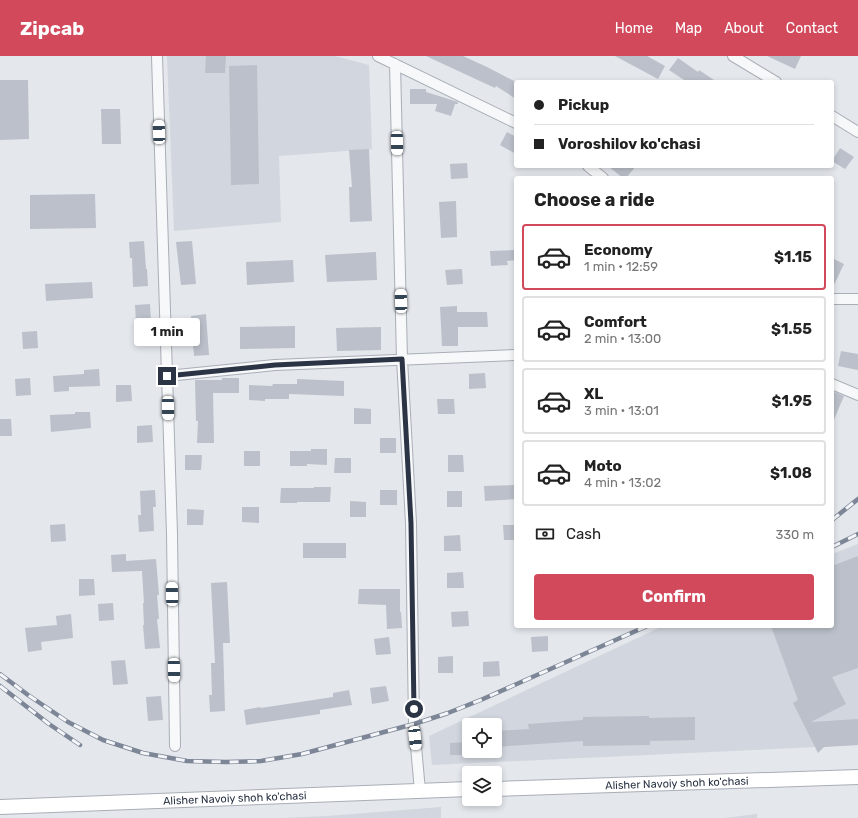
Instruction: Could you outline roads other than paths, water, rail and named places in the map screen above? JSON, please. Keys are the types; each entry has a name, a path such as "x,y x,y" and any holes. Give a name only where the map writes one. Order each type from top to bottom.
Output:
{"street":[{"path":"157,56 172,534 175,746"},
{"path":"378,56 514,122"},
{"path":"733,56 773,80"},
{"path":"395,64 402,359 411,523 414,724 420,791"},
{"path":"834,117 858,132"},
{"path":"590,168 600,176"},
{"path":"834,299 858,299"},
{"path":"167,376 275,365 514,355"},
{"path":"834,385 858,395"},
{"name":"Alisher Navoiy shoh ko'chasi","path":"502,788 858,777"},
{"name":"Alisher Navoiy shoh ko'chasi","path":"0,807 462,789"}],"railway":[{"path":"834,518 858,499"},
{"path":"834,546 858,534"},
{"path":"0,674 68,722 103,740 143,753 187,761 261,761 302,754 414,724 448,713 643,628"},
{"path":"0,686 49,724 80,745"}]}
